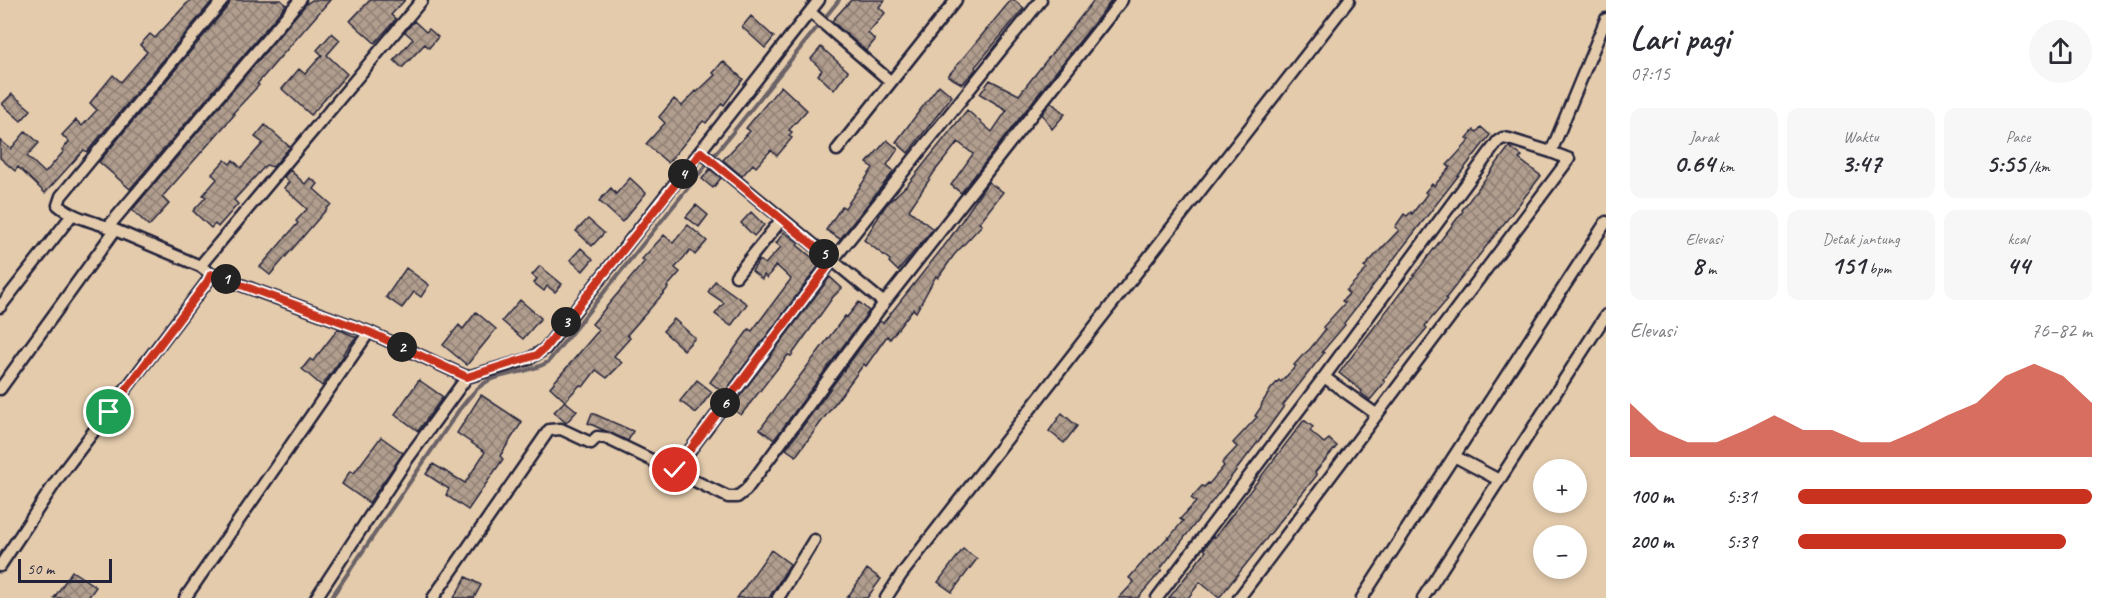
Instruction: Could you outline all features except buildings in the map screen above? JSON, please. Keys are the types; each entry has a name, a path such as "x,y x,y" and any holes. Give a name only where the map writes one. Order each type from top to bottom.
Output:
{"street":[{"path":"224,0 61,196 58,205 72,215 200,266 211,274 369,332 467,377"},
{"path":"0,389 111,229 300,0"},
{"path":"200,266 422,0"},
{"path":"316,598 406,462 467,377 529,359 545,348 707,157 816,17 819,0"},
{"path":"837,150 956,0"},
{"path":"675,470 832,261 1041,0"},
{"path":"434,598 549,430 561,429 591,443 597,437 606,438 728,497 737,497 746,490 884,303 1122,0"},
{"path":"886,598 901,575 1348,0"},
{"path":"816,17 890,81"},
{"path":"1551,152 1606,19"},
{"path":"1157,598 1498,141 1503,138 1509,139 1569,159 1239,598"},
{"path":"707,157 884,303"},
{"path":"0,307 72,215"},
{"path":"736,276 782,219"},
{"path":"1362,598 1606,222"},
{"path":"0,566 59,477 211,274"},
{"path":"1423,598 1606,315"},
{"path":"186,598 369,332"},
{"path":"1324,377 1376,414"},
{"path":"1454,456 1499,480"},
{"path":"778,598 814,540"}],"waterway":[{"path":"331,598 469,397 490,380 548,362 839,0"}],"route":[{"path":"109,412 211,274 369,332 467,377 529,359 545,348 701,152 832,261 675,470"}]}
